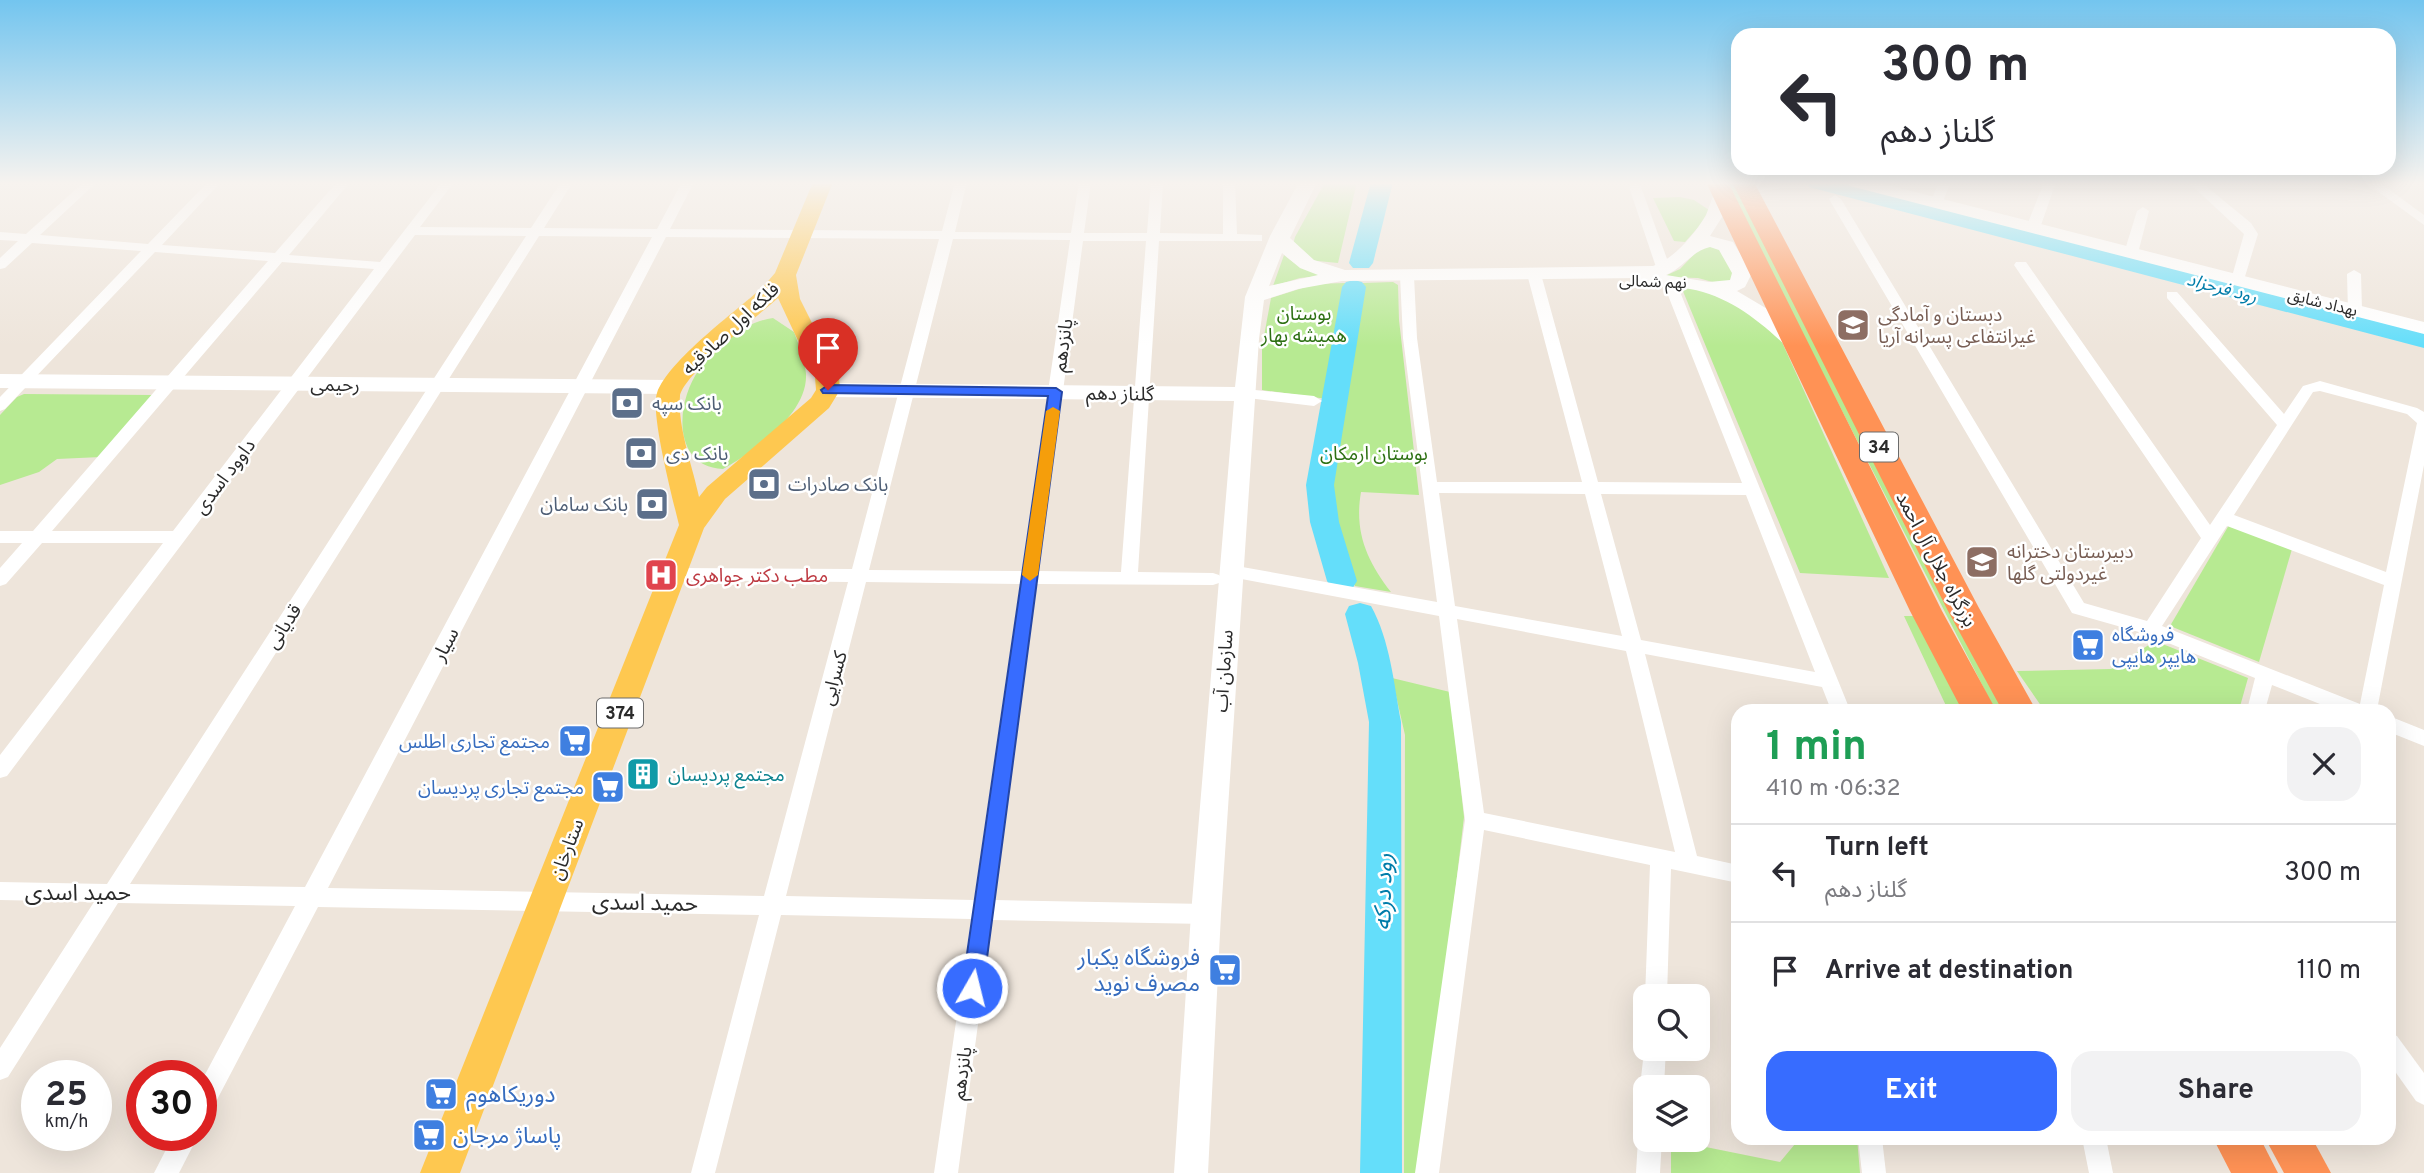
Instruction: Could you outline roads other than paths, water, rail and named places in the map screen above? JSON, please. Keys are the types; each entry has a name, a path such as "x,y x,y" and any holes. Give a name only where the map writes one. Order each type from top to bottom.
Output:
{"highway":[{"name":"بزرگراه جلال آل احمد","path":"1750,237 1795,344 1976,704"},
{"name":"بزرگراه جلال آل احمد","path":"1757,237 2016,704"},
{"path":"2239,1145 2256,1173"},
{"path":"2291,1145 2309,1173"}],"main road":[{"path":"785,275 801,237"},
{"name":"فلکه اول صادقیه","path":"692,526 669,417 667,403 670,387 689,362 761,301 785,275"},
{"name":"فلکه اول صادقیه","path":"785,275 789,299 827,377 828,390"},
{"path":"692,526 716,493 820,403 828,390"},
{"name":"ستارخان","path":"440,1173 692,526"}],"street":[{"path":"11,237 384,266"},
{"path":"0,406 163,237"},
{"path":"0,580 297,237"},
{"name":"داوود اسدی","path":"0,770 406,237"},
{"name":"قدیانی","path":"0,1069 532,237"},
{"name":"سیار","path":"217,1077 659,237"},
{"path":"909,237 1257,239"},
{"name":"کسرایی","path":"703,1173 947,237"},
{"name":"پانزدهم","path":"946,1173 1077,237"},
{"name":"نهم شمالی","path":"1279,237 1289,252 1305,264 1345,276 1534,274 1563,280 1667,275 1727,292 1760,312 1795,344"},
{"name":"سازمان آب","path":"1191,1173 1222,575 1255,297 1279,237"},
{"path":"1653,237 1837,704"},
{"name":"نهم شمالی","path":"1667,275 1698,237"},
{"path":"1857,237 2074,602 2085,612 2151,629 2339,704"},
{"name":"بهداد شایق","path":"2067,237 2424,328"},
{"path":"2131,253 2136,237"},
{"path":"2238,280 2250,237"},
{"path":"0,265 29,238"},
{"path":"1129,578 1153,238"},
{"path":"1691,246 1711,240 1727,246 1742,273 1738,283 1730,287 1711,287"},
{"path":"2021,265 2210,538"},
{"path":"1534,274 1633,643 1688,862"},
{"path":"2354,274 2355,311"},
{"path":"1407,275 1410,338 1475,820 1427,1173"},
{"path":"1255,297 1295,284 1345,276"},
{"path":"2172,295 2285,425"},
{"name":"رحیمی","path":"0,382 670,387"},
{"path":"2151,629 2308,389 2320,386 2423,420 2369,704"},
{"name":"گلناز دهم","path":"828,390 1245,394"},
{"path":"1245,394 1314,401"},
{"path":"1429,487 1752,489"},
{"path":"2224,518 2394,582"},
{"path":"0,537 177,537"},
{"path":"674,574 1030,578 1222,575 1633,643 1827,681"},
{"path":"2258,704 2265,675"},
{"path":"2396,727 2424,738"},
{"path":"1475,820 1731,872"},
{"path":"1656,984 1661,859"},
{"name":"حمید اسدی","path":"0,891 114,891 1206,914"},
{"path":"2396,1054 2424,1093"},
{"path":"1871,1145 1874,1173"},
{"path":"2095,1145 2101,1173"},
{"path":"166,1173 178,1151"},
{"path":"1648,1173 1649,1152"}],"waterway":[{"name":"رود درکه","path":"1361,263 1368,237"},
{"name":"رود فرحزاد","path":"2026,237 2424,341"},
{"name":"رود درکه","path":"1342,581 1324,522 1320,485 1354,287"},
{"name":"رود درکه","path":"1360,614 1374,663 1385,722 1381,1173"}],"place":[{"name":"دبستان و آمادگی غیرانتفاعی پسرانه آریا","path":"1853,325"},
{"name":"بانک سپه","path":"627,403"},
{"name":"بانک دی","path":"641,453"},
{"name":"بانک صادرات","path":"764,484"},
{"name":"بانک سامان","path":"652,504"},
{"name":"دبیرستان دخترانه غیردولتی گلها","path":"1982,562"},
{"name":"مطب دکتر جواهری","path":"661,575"},
{"name":"فروشگاه هایپر هایپی","path":"2088,645"},
{"name":"مجتمع تجاری اطلس","path":"575,741"},
{"name":"مجتمع پردیسان","path":"643,774"},
{"name":"مجتمع تجاری پردیسان","path":"608,787"},
{"name":"فروشگاه یکبار مصرف نوید","path":"1225,970"},
{"name":"دوریکاهوم","path":"441,1094"},
{"name":"پاساژ مرجان","path":"429,1135"}],"park label":[{"name":"بوستان همیشه بهار","path":"1304,324"},
{"name":"بوستان ارمکان","path":"1374,453"}]}
